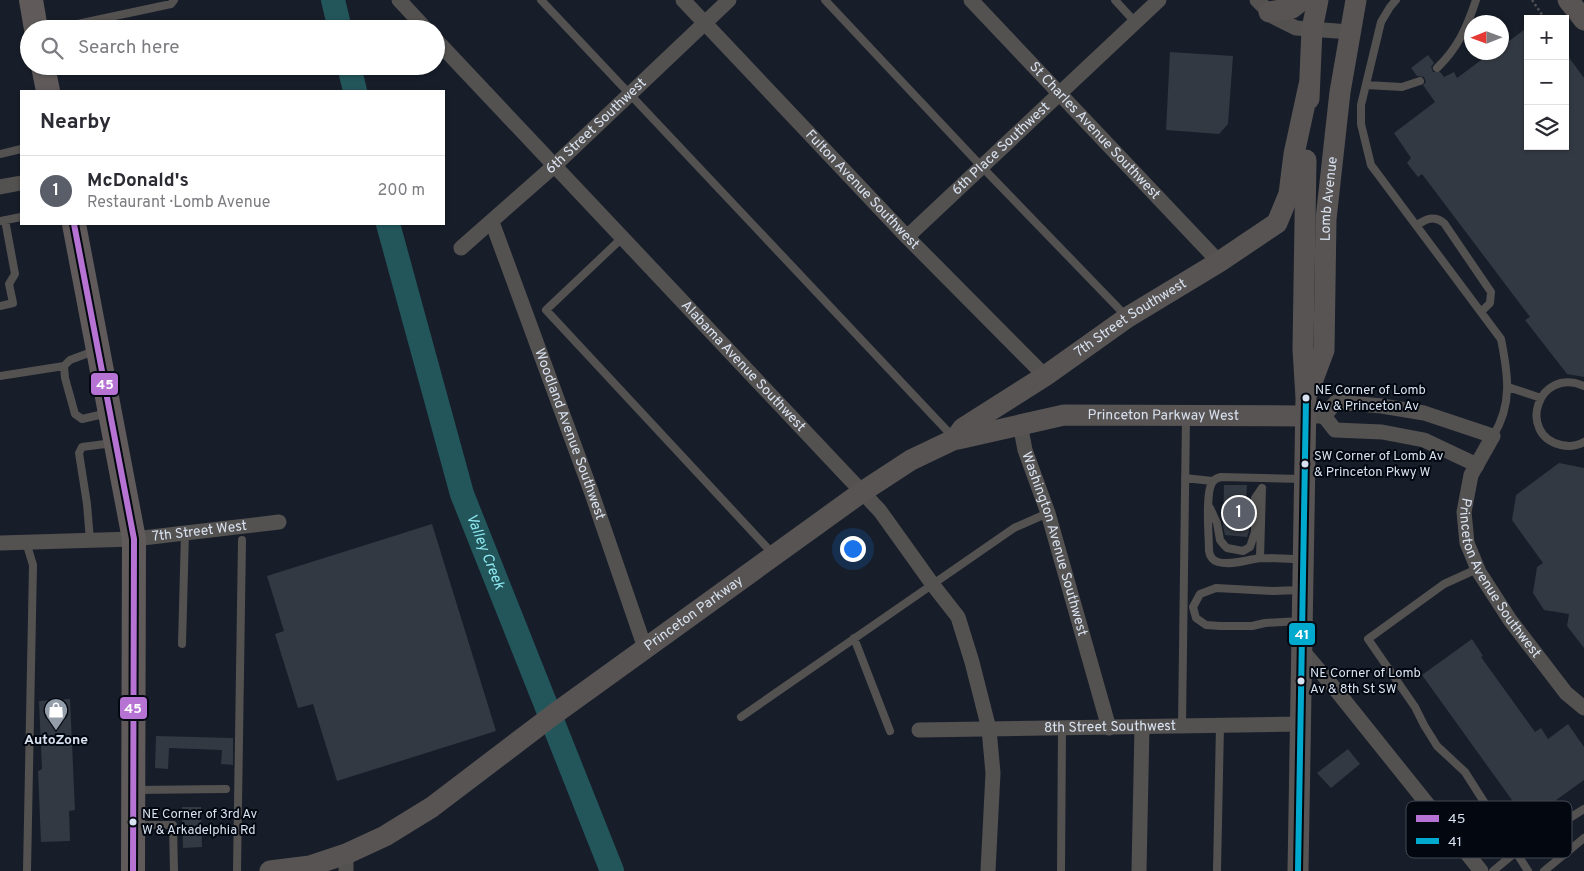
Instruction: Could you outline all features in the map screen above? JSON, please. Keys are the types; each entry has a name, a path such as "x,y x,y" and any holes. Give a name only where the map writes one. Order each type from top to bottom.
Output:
{"main road":[{"path":"31,0 34,20"},
{"path":"1263,6 1292,8 1302,0"},
{"name":"Lomb Avenue","path":"1312,410 1303,349 1305,180 1312,29 1318,0"},
{"name":"Lomb Avenue","path":"1301,862 1305,479 1312,410 1324,350 1326,219 1340,92 1356,0"},
{"path":"1568,0 1584,20"},
{"path":"45,75 48,90"},
{"name":"7th Street Southwest","path":"1045,376 1128,317 1219,262 1277,222 1289,194 1294,154 1309,85"},
{"path":"74,225 134,539 133,871"},
{"name":"Princeton Parkway","path":"270,871 346,863 432,807 645,648 862,492 911,460 955,439 963,428 1045,376"},
{"name":"Princeton Parkway West","path":"1020,424 1064,415 1186,416 1312,410"},
{"path":"955,439 1020,424"}],"street":[{"path":"399,0 418,20"},
{"name":"Fulton Avenue Southwest","path":"683,0 907,237 1045,376"},
{"name":"6th Street Southwest","path":"461,248 554,166 729,0"},
{"name":"St Charles Avenue Southwest","path":"971,0 1219,262"},
{"name":"6th Place Southwest","path":"907,237 1159,0"},
{"path":"1263,6 1274,17 1296,28 1350,32"},
{"name":"Alabama Avenue Southwest","path":"445,50 880,511 958,617 989,728 993,773 988,871"},
{"path":"0,187 20,183"},
{"name":"Woodland Avenue Southwest","path":"492,222 591,492 645,648"},
{"path":"1312,410 1336,402 1413,411 1494,436"},
{"path":"1312,410 1335,430 1382,432 1424,440 1477,464"},
{"path":"1405,436 1413,411"},
{"name":"Washington Avenue Southwest","path":"1020,424 1025,450 1048,512 1109,728"},
{"name":"Princeton Avenue Southwest","path":"1494,436 1471,475 1464,512 1467,543 1477,569 1510,620 1566,693 1584,708"},
{"name":"7th Street West","path":"0,542 134,539 279,522"},
{"path":"1302,650 1425,801"},
{"name":"8th Street Southwest","path":"919,730 1301,724"},
{"path":"1139,871 1142,727"},
{"path":"1471,858 1481,871"}],"lane":[{"path":"96,20 171,4 174,0"},
{"path":"541,0 955,439"},
{"path":"825,0 982,167 1128,317"},
{"path":"1115,0 1135,22"},
{"path":"1396,0 1390,6 1381,22 1361,105 1361,124 1372,165 1501,339 1508,371 1508,400 1494,436"},
{"path":"1437,68 1459,43 1476,0"},
{"path":"1366,85 1402,87 1420,81"},
{"path":"0,154 20,149"},
{"path":"0,306 13,303 9,284 15,274 2,221 20,217"},
{"path":"1417,225 1430,218 1438,219 1444,223 1491,292 1490,303 1481,312"},
{"path":"622,238 546,310 774,554"},
{"path":"0,376 64,366 70,360 98,350"},
{"path":"64,366 65,378 75,414 82,419 110,413"},
{"path":"1584,386 1566,382 1556,384 1547,390 1537,408 1540,430 1547,438 1556,444 1567,446 1578,445 1584,442"},
{"path":"1508,387 1541,398"},
{"path":"1182,726 1186,416"},
{"path":"90,540 80,453 82,447 116,442"},
{"path":"1185,478 1212,481 1221,477 1305,479"},
{"path":"1260,558 1262,479"},
{"path":"1212,481 1208,504 1209,551 1211,558 1219,562 1241,562 1260,558 1304,560"},
{"path":"1208,504 1217,523 1220,540 1227,548 1243,551 1250,547 1255,532 1255,498 1262,488"},
{"path":"741,717 1014,528 1048,512"},
{"path":"182,644 185,533"},
{"path":"237,871 242,540"},
{"path":"26,542 33,566 27,871"},
{"path":"1477,569 1444,584 1368,639 1415,706 1437,746 1465,772 1483,801"},
{"path":"1303,590 1272,591 1216,588 1200,594 1193,607 1196,618 1206,625 1252,626 1265,623 1303,621"},
{"path":"854,638 890,731"},
{"path":"1217,871 1220,726"},
{"path":"1061,871 1062,729"},
{"path":"133,790 226,789"},
{"path":"1572,816 1584,808"},
{"path":"133,826 173,825 174,871"},
{"path":"1572,848 1584,838"},
{"path":"1493,871 1509,858"},
{"path":"1520,858 1528,871"},
{"path":"1544,871 1560,858"}],"path":[{"path":"1532,0 1542,15"}],"building":[{"path":"1524,30 1524,150 1569,150 1569,57 1584,78 1584,377 1567,374 1525,320 1530,317 1422,174 1418,177 1407,163 1411,158 1394,133 1435,102 1423,85 1426,82 1424,77 1417,76 1411,68 1428,55 1434,63 1431,67 1433,72 1440,72 1444,77 1454,72 1457,78 1481,60 1509,60 1509,41"},
{"path":"1170,52 1233,56 1228,124 1219,134 1166,130"},
{"path":"1559,463 1584,468 1584,648 1567,626 1569,614 1544,610 1533,593 1537,567 1543,563 1512,520 1516,495"},
{"path":"1224,485 1247,485 1246,501 1249,501 1249,531 1247,537 1225,535 1223,526"},
{"path":"432,524 496,731 337,781 313,704 298,708 275,634 284,631 267,576"},
{"path":"1472,639 1483,656 1481,657 1535,732 1541,728 1548,739 1568,724 1584,747 1584,780 1555,801 1513,801 1422,675"},
{"path":"70,699 75,810 69,811 70,841 41,842 38,771 42,769 39,701"},
{"path":"156,736 233,738 233,765 221,764 222,750 169,748 168,769 155,768"},
{"path":"1348,749 1360,764 1331,788 1317,773"},
{"path":"182,807 201,807 202,847 183,848"}],"waterway":[{"name":"Valley Creek","path":"333,0 338,20"},
{"name":"Valley Creek","path":"351,75 355,90"},
{"name":"Valley Creek","path":"388,225 462,494 612,871"}],"transit line":[{"name":"45","path":"74,225 134,539 133,871"},
{"name":"41","path":"1298,871 1306,398"}],"place":[{"name":"NE Corner of Lomb Av & Princeton Av","path":"1306,398"},
{"name":"SW Corner of Lomb Av & Princeton Pkwy W","path":"1305,464"},
{"name":"McDonald's","path":"1239,513"},
{"name":"NE Corner of Lomb Av & 8th St SW","path":"1301,681"},
{"name":"AutoZone","path":"56,731"},
{"name":"NE Corner of 3rd Av W & Arkadelphia Rd","path":"133,822"}]}
